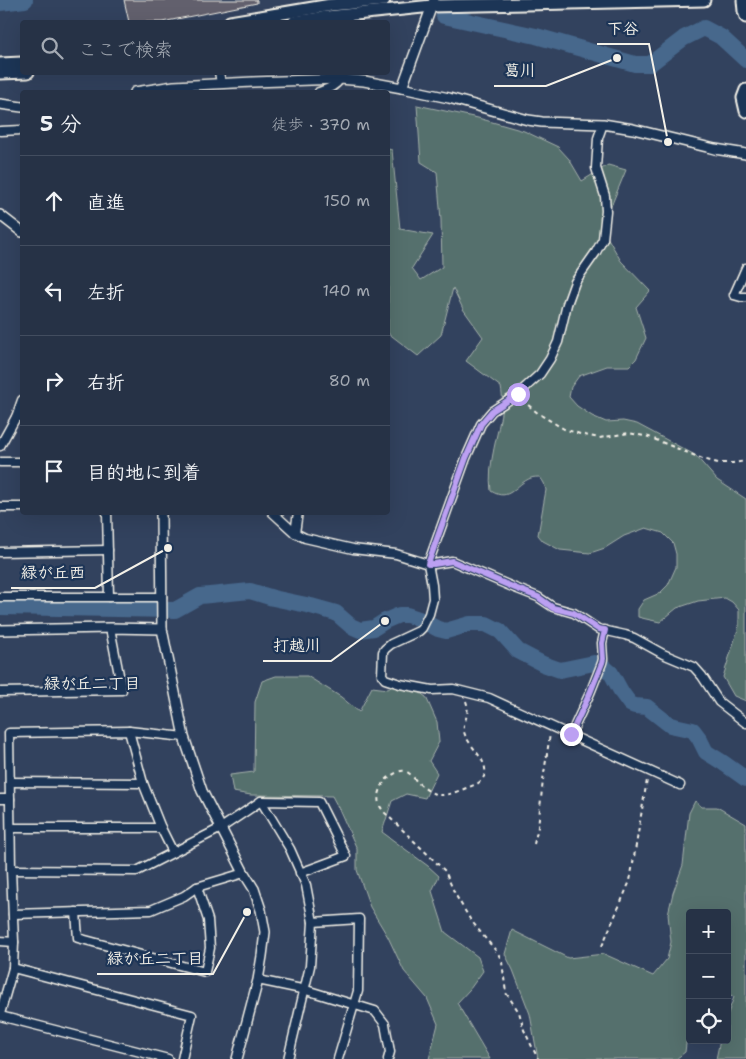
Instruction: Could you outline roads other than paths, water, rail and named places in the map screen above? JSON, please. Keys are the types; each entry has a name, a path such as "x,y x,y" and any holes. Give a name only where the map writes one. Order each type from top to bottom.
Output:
{"main road":[{"path":"242,20 331,5 384,0"},
{"path":"308,20 434,4 479,5 704,0"},
{"path":"743,0 746,17"},
{"path":"0,64 20,63"},
{"path":"0,74 20,73"},
{"path":"746,90 744,98 746,111"}],"street":[{"path":"402,88 434,4"},
{"path":"220,75 221,83"},
{"path":"325,90 337,84 340,79"},
{"path":"148,90 221,83 340,79 402,88 449,98 528,120 602,124 746,154"},
{"path":"0,104 20,107"},
{"path":"602,124 598,138 596,168 605,196 606,211 603,239 575,282 567,304 558,342 550,359 540,374 518,394 492,411 481,424 466,458 428,564 433,594 429,614 419,631 387,646 382,652 382,675 385,679 400,684 432,690 453,689 489,698 680,785"},
{"path":"0,131 20,130"},
{"path":"0,215 20,230"},
{"path":"746,268 734,294 746,297"},
{"path":"0,446 19,417"},
{"path":"0,462 20,462"},
{"path":"0,507 20,507"},
{"path":"107,515 109,597"},
{"path":"161,515 162,626 184,737 202,792 254,889 261,910 265,932 258,980 237,1059"},
{"path":"275,515 294,533 305,538 353,549 396,554 428,564 452,561 538,597 553,608 574,613 598,629 625,634 663,654 694,667 719,702 746,722"},
{"path":"294,533 297,515"},
{"path":"0,552 108,550"},
{"path":"0,597 109,597 162,600"},
{"path":"0,630 162,626"},
{"path":"0,692 122,690 110,628"},
{"path":"571,734 602,663 602,643 605,630"},
{"path":"168,1059 0,1015 13,968 14,942 9,733 129,731 184,737"},
{"path":"129,731 143,783 173,852"},
{"path":"10,782 143,783"},
{"path":"0,799 10,799"},
{"path":"261,801 290,849 306,885 313,922 310,966 306,990 288,1059"},
{"path":"11,870 137,871 221,828 261,801 319,802 346,856 300,873"},
{"path":"11,828 162,828"},
{"path":"12,914 151,910 184,896 197,887 244,873"},
{"path":"76,912 78,938 206,972 210,948 208,920 197,887"},
{"path":"313,922 359,919 358,991 338,1059"},
{"path":"0,941 14,942"},
{"path":"13,968 192,1015 182,1059"},
{"path":"258,980 306,990 375,1011 385,1024 390,1052 388,1059"}],"waterway":[{"path":"0,3 25,0"},
{"path":"444,16 536,36 635,64 650,64 684,38 704,28 721,37 746,60"},
{"path":"0,607 175,610 200,596 250,591 336,613 351,626 360,630 374,628 399,615 407,615 419,619 446,631 470,624 486,624 500,631 518,651 543,664 560,670 594,663 603,666 611,673 630,704 647,707 670,725 693,730 706,752 746,779"}],"place":[{"name":"葛川","path":"617,58"},
{"name":"下谷","path":"668,142"},
{"name":"緑が丘西","path":"168,548"},
{"name":"打越川","path":"385,621"},
{"name":"緑が丘二丁目","path":"247,912"}],"district":[{"name":"緑が丘二丁目","path":"92,683"}]}
